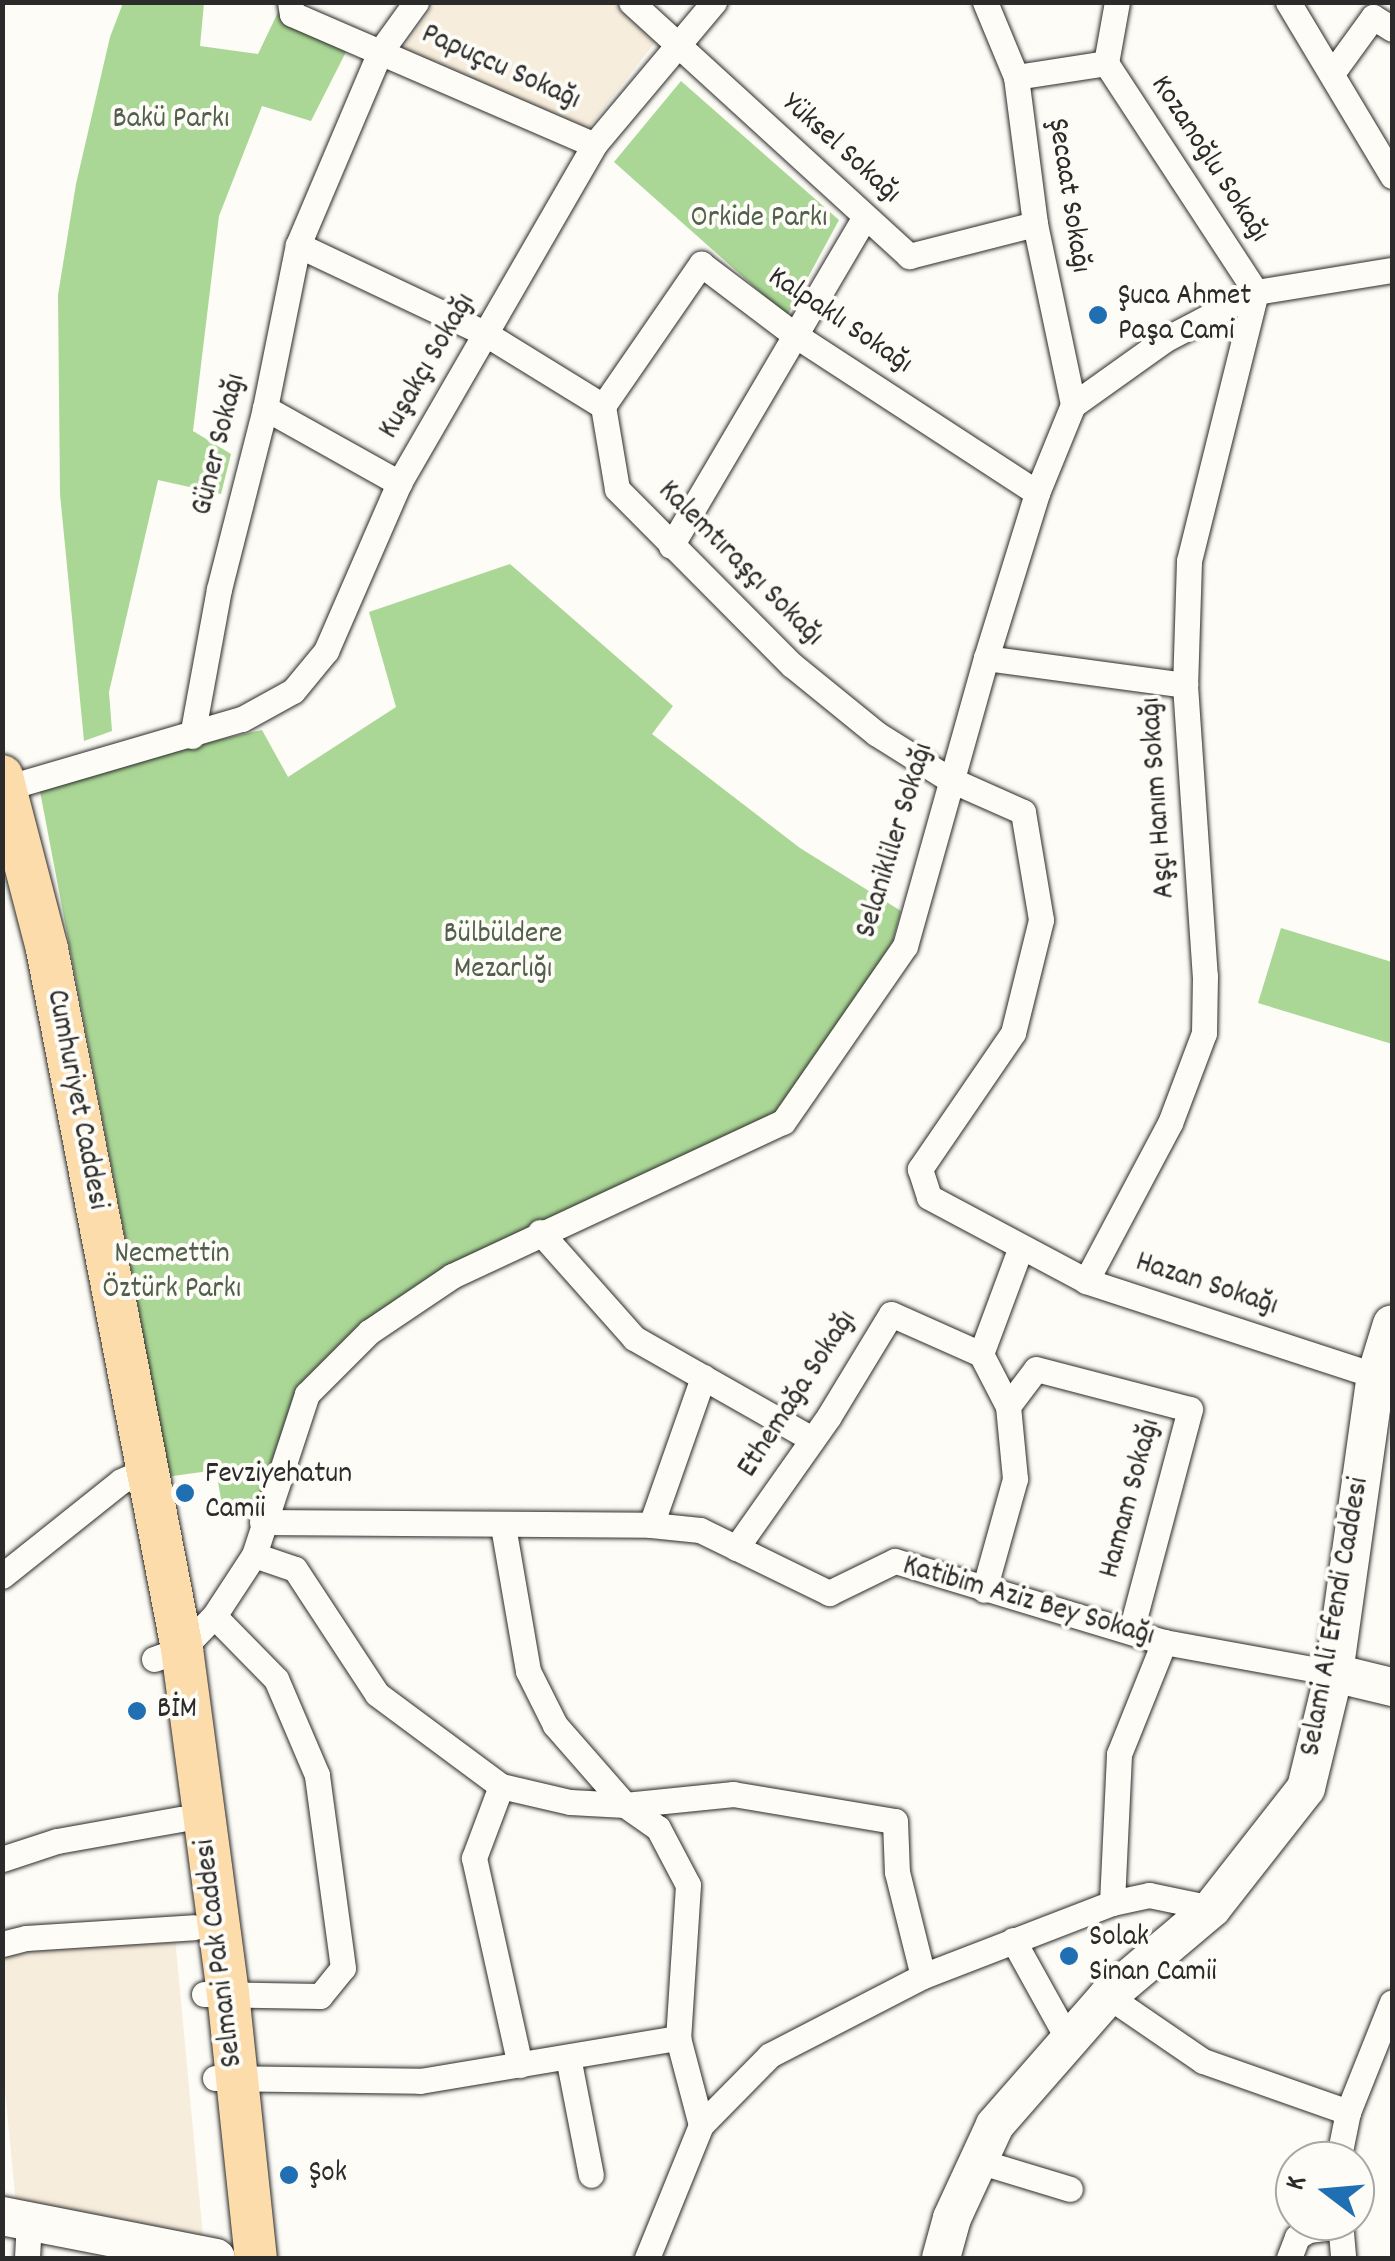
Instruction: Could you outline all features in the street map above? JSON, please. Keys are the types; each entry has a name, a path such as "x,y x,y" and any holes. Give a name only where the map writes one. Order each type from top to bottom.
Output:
{"main road":[{"name":"Cumhuriyet Caddesi","path":"4,785 40,917 86,1210 168,1654"},
{"name":"Cumhuriyet Caddesi","path":"2,860 86,1210"},
{"name":"Selmani Pak Caddesi","path":"168,1654 194,1926 216,1994"},
{"name":"Selmani Pak Caddesi","path":"168,1654 216,1994 240,2258"},
{"name":"Selmani Pak Caddesi","path":"225,2077 256,2258"}],"street":[{"name":"Papuçcu Sokağı","path":"290,2 292,14 594,146"},
{"name":"Güner Sokağı","path":"192,736 219,589 265,408 298,246 380,52 416,2"},
{"name":"Yüksel Sokağı","path":"631,2 909,256 1036,224"},
{"name":"Kuşakçı Sokağı","path":"192,736 242,720 293,691 326,651 399,482 594,146 714,2"},
{"name":"Şecaat Sokağı","path":"985,2 1016,77 1036,224 1073,405"},
{"name":"Kozanoğlu Sokağı","path":"1117,2 1106,62 1256,292"},
{"path":"1288,2 1392,176"},
{"path":"1333,72 1374,17 1392,28"},
{"name":"Kozanoğlu Sokağı","path":"1016,77 1106,62"},
{"path":"672,546 732,450 865,217"},
{"path":"298,246 486,334 603,406"},
{"name":"Kalpaklı Sokağı","path":"603,406 700,264 795,335 1038,493"},
{"path":"1073,405 1164,340 1256,292 1392,270"},
{"name":"Aşçı Hanım Sokağı","path":"1086,1281 1170,1122 1204,1032 1205,976 1185,685 1188,561 1256,292"},
{"name":"Selanikliler Sokağı","path":"168,1654 214,1616 254,1555 307,1394 369,1332 452,1276 783,1122 905,946 986,658 1038,493 1073,405"},
{"name":"Kalemtıraşçı Sokağı","path":"603,406 617,489 792,665 877,734 949,779 1023,812 1041,920 1013,1033 920,1168 929,1197 1020,1249"},
{"path":"265,408 399,482"},
{"path":"986,658 1185,685"},
{"path":"4,785 192,736"},
{"path":"540,1232 634,1338 812,1439"},
{"path":"984,1590 1014,1479 1008,1406 981,1354 1020,1249"},
{"name":"Hazan Sokağı","path":"1020,1249 1086,1281 1376,1376"},
{"name":"Ethemağa Sokağı","path":"736,1548 812,1439 891,1314 981,1354"},
{"name":"Selami Ali Efendi Caddesi","path":"941,2258 952,2218 994,2125 1108,1996 1212,1908 1306,1788 1334,1673 1376,1376 1392,1324"},
{"name":"Hamam Sokağı","path":"1008,1406 1036,1369 1190,1409 1131,1630"},
{"path":"651,1525 703,1378"},
{"path":"2,1576 134,1476"},
{"name":"Katibim Aziz Bey Sokağı","path":"262,1522 651,1525 700,1530 829,1593 896,1561 1164,1642 1392,1686"},
{"path":"503,1526 528,1671 554,1725 625,1805 658,1828 688,1885 678,2038 701,2126"},
{"path":"254,1555 296,1569 377,1694 501,1786 570,1802 625,1805 733,1794 895,1822 897,1872 923,1976"},
{"path":"214,1616 276,1680 317,1775 344,1968 320,1996 216,1994"},
{"path":"1112,1902 1119,1754 1164,1642"},
{"path":"501,1786 474,1858 520,2065"},
{"path":"2,1859 57,1841 181,1819"},
{"path":"647,2258 701,2126 770,2055 923,1976 1112,1902 1149,1895 1212,1908"},
{"path":"2,1944 26,1938 194,1926"},
{"path":"1013,1940 1069,2041"},
{"path":"1108,1996 1203,2061 1348,2112"},
{"path":"1342,2141 1348,2112 1392,2002"},
{"path":"225,2077 420,2081 678,2038"},
{"path":"568,2057 592,2175"},
{"path":"978,2161 1070,2190"},
{"path":"27,2258 16,2218 216,2258"}],"shaded area":[{"path":"436,2 612,3 656,41 587,130 403,49"},
{"path":"175,1937 203,2236 16,2204 3,2071 2,1947"}],"green space":[{"name":"Bakü Parkı","path":"123,3 204,3 200,46 258,54 281,6 349,46 311,121 262,106 219,216 193,431 231,454 221,494 158,480 109,692 112,731 84,741 60,494 58,295 76,184 110,37"},
{"name":"Orkide Parkı","path":"681,81 839,220 787,316 614,162"},
{"name":"Bülbüldere Mezarlığı","path":"510,564 673,706 652,734 800,848 901,911 893,941 779,1114 447,1270 297,1389 253,1514 224,1517 216,1470 159,1478 140,1316 38,781 262,730 288,777 396,707 369,612"},
{"path":"1281,928 1392,962 1392,1044 1258,1003"}],"place":[{"name":"Şuca Ahmet Paşa Cami","path":"1098,315"},
{"name":"Fevziyehatun Camii","path":"185,1493"},
{"name":"BİM","path":"137,1711"},
{"name":"Solak Sinan Camii","path":"1069,1956"},
{"name":"Şok","path":"289,2175"}],"park label":[{"name":"Necmettin Öztürk Parkı","path":"172,1273"}]}
